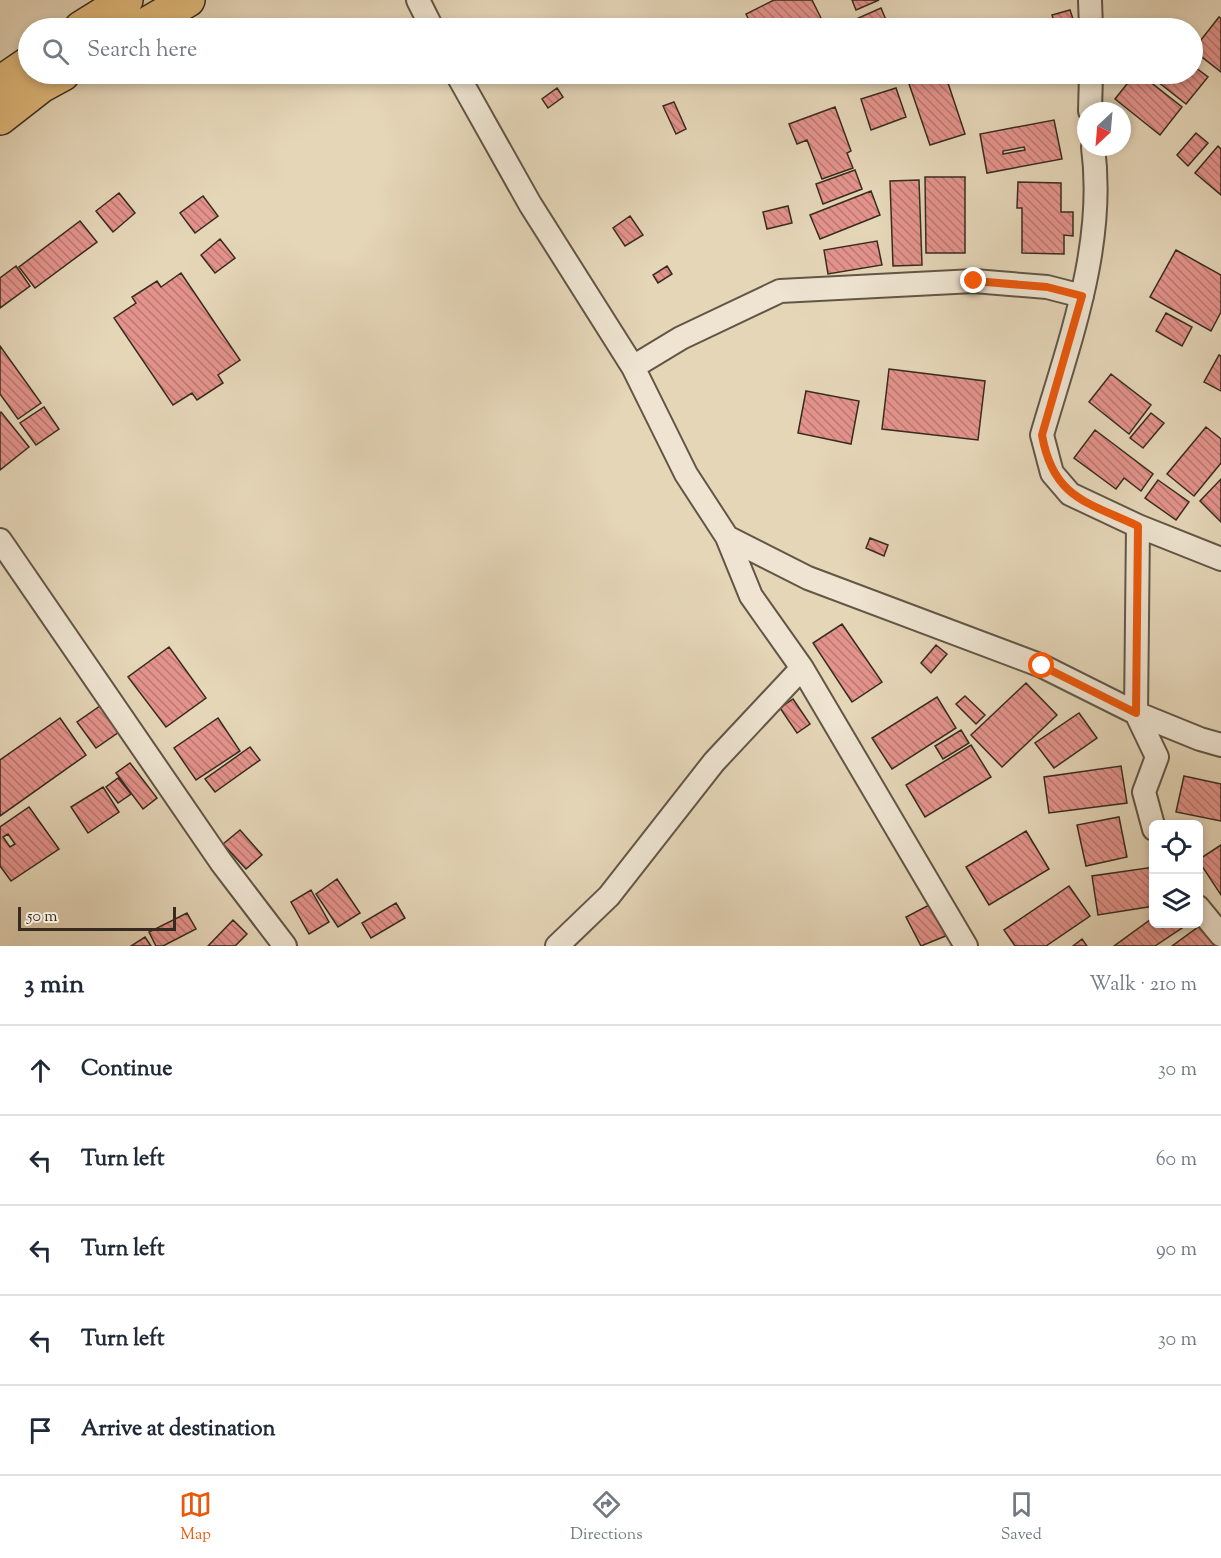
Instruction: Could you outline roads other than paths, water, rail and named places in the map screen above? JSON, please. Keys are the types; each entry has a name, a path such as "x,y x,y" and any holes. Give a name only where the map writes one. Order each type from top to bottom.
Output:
{"main road":[{"path":"97,18 126,0"},
{"path":"157,18 188,0"},
{"path":"0,83 18,71"},
{"path":"0,118 45,84"}],"street":[{"path":"418,0 427,18"},
{"path":"1090,0 1091,18"},
{"path":"463,84 530,204 633,368 686,474 728,537 751,596 802,668 966,946"},
{"path":"1090,102 1091,84"},
{"path":"1094,156 1097,215 1082,296 1042,435 1045,454 1052,473 1070,495 1138,526 1221,559"},
{"path":"633,368 681,338 780,291 974,281 1047,287 1082,296"},
{"path":"1138,526 1136,713 1157,757 1144,792 1152,820"},
{"path":"728,537 808,578 1042,666 1136,713 1221,745"},
{"path":"0,540 221,862 285,946"},
{"path":"557,946 609,896 714,762 802,668"},
{"path":"1203,913 1221,934"}]}
